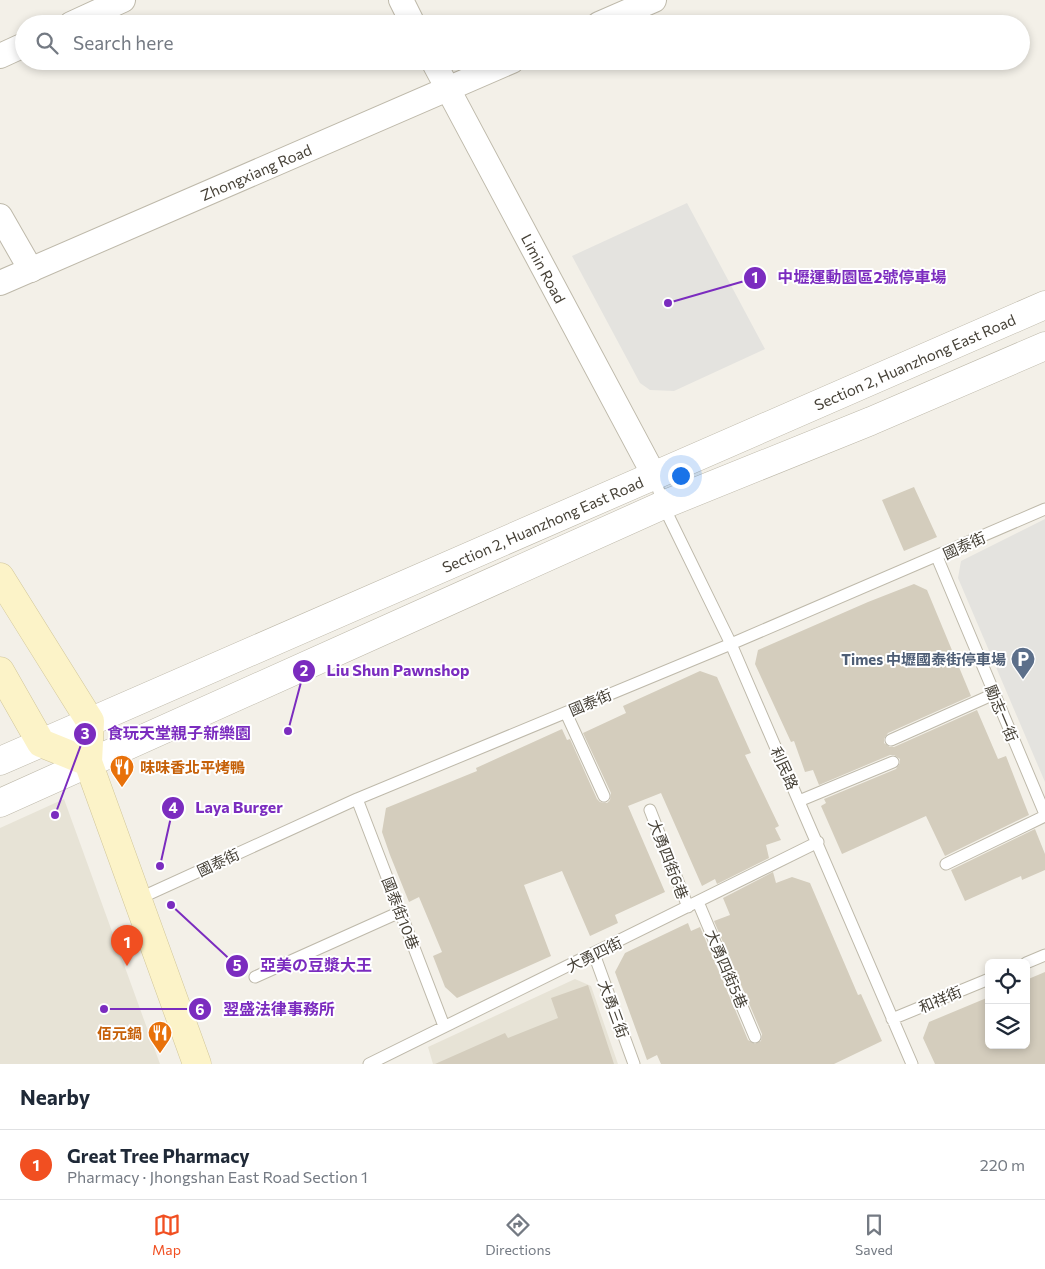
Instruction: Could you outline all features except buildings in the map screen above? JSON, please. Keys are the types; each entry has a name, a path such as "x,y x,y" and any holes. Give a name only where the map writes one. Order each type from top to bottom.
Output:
{"main road":[{"path":"0,577 90,722 88,762 198,1064"},
{"path":"0,671 41,743 88,762"}],"street":[{"path":"90,15 123,0"},
{"path":"400,0 408,15"},
{"path":"620,15 654,0"},
{"path":"0,56 15,49"},
{"name":"Limin Road","path":"438,70 654,475"},
{"name":"Zhongxiang Road","path":"0,283 491,70"},
{"path":"0,216 31,270"},
{"name":"Section 2, Huanzhong East Road","path":"0,761 1045,305"},
{"path":"0,803 663,505 871,421 1045,346"}],"lane":[{"name":"利民路","path":"654,475 663,505 731,644 818,842 912,1064"},
{"name":"國泰街","path":"138,899 357,799 731,644 1045,509"},
{"name":"勵志一街","path":"937,557 1045,815"},
{"path":"891,740 994,694"},
{"path":"566,712 604,796"},
{"path":"799,801 893,762"},
{"name":"國泰街10巷","path":"357,799 444,1026"},
{"name":"大勇四街6巷","path":"650,810 693,905"},
{"path":"946,864 1045,815"},
{"name":"大勇四街","path":"369,1064 818,842"},
{"name":"大勇四街5巷","path":"693,905 755,1037"},
{"path":"254,977 400,912"},
{"name":"大勇三街","path":"594,954 634,1064"},
{"path":"1030,961 1045,955"},
{"name":"和祥街","path":"892,1019 985,980"}],"shaded area":[{"path":"687,203 765,349 674,391 650,390 640,383 572,256"},
{"name":"Times 中壢國泰街停車場","path":"1045,519 1045,782 958,578 961,561"},
{"path":"64,799 160,1064 0,1064 0,828"},
{"path":"575,979 591,986 618,1064 433,1064 428,1047"}],"place":[{"name":"中壢運動園區2號停車場","path":"668,303"},
{"name":"Times 中壢國泰街停車場","path":"1023,680"},
{"name":"Liu Shun Pawnshop","path":"288,731"},
{"name":"味味香北平烤鴨","path":"122,788"},
{"name":"食玩天堂親子新樂園","path":"55,815"},
{"name":"Laya Burger","path":"160,866"},
{"name":"亞美の豆漿大王","path":"171,905"},
{"name":"Great Tree Pharmacy","path":"127,966"},
{"name":"翌盛法律事務所","path":"104,1009"},
{"name":"佰元鍋","path":"160,1054"}]}
